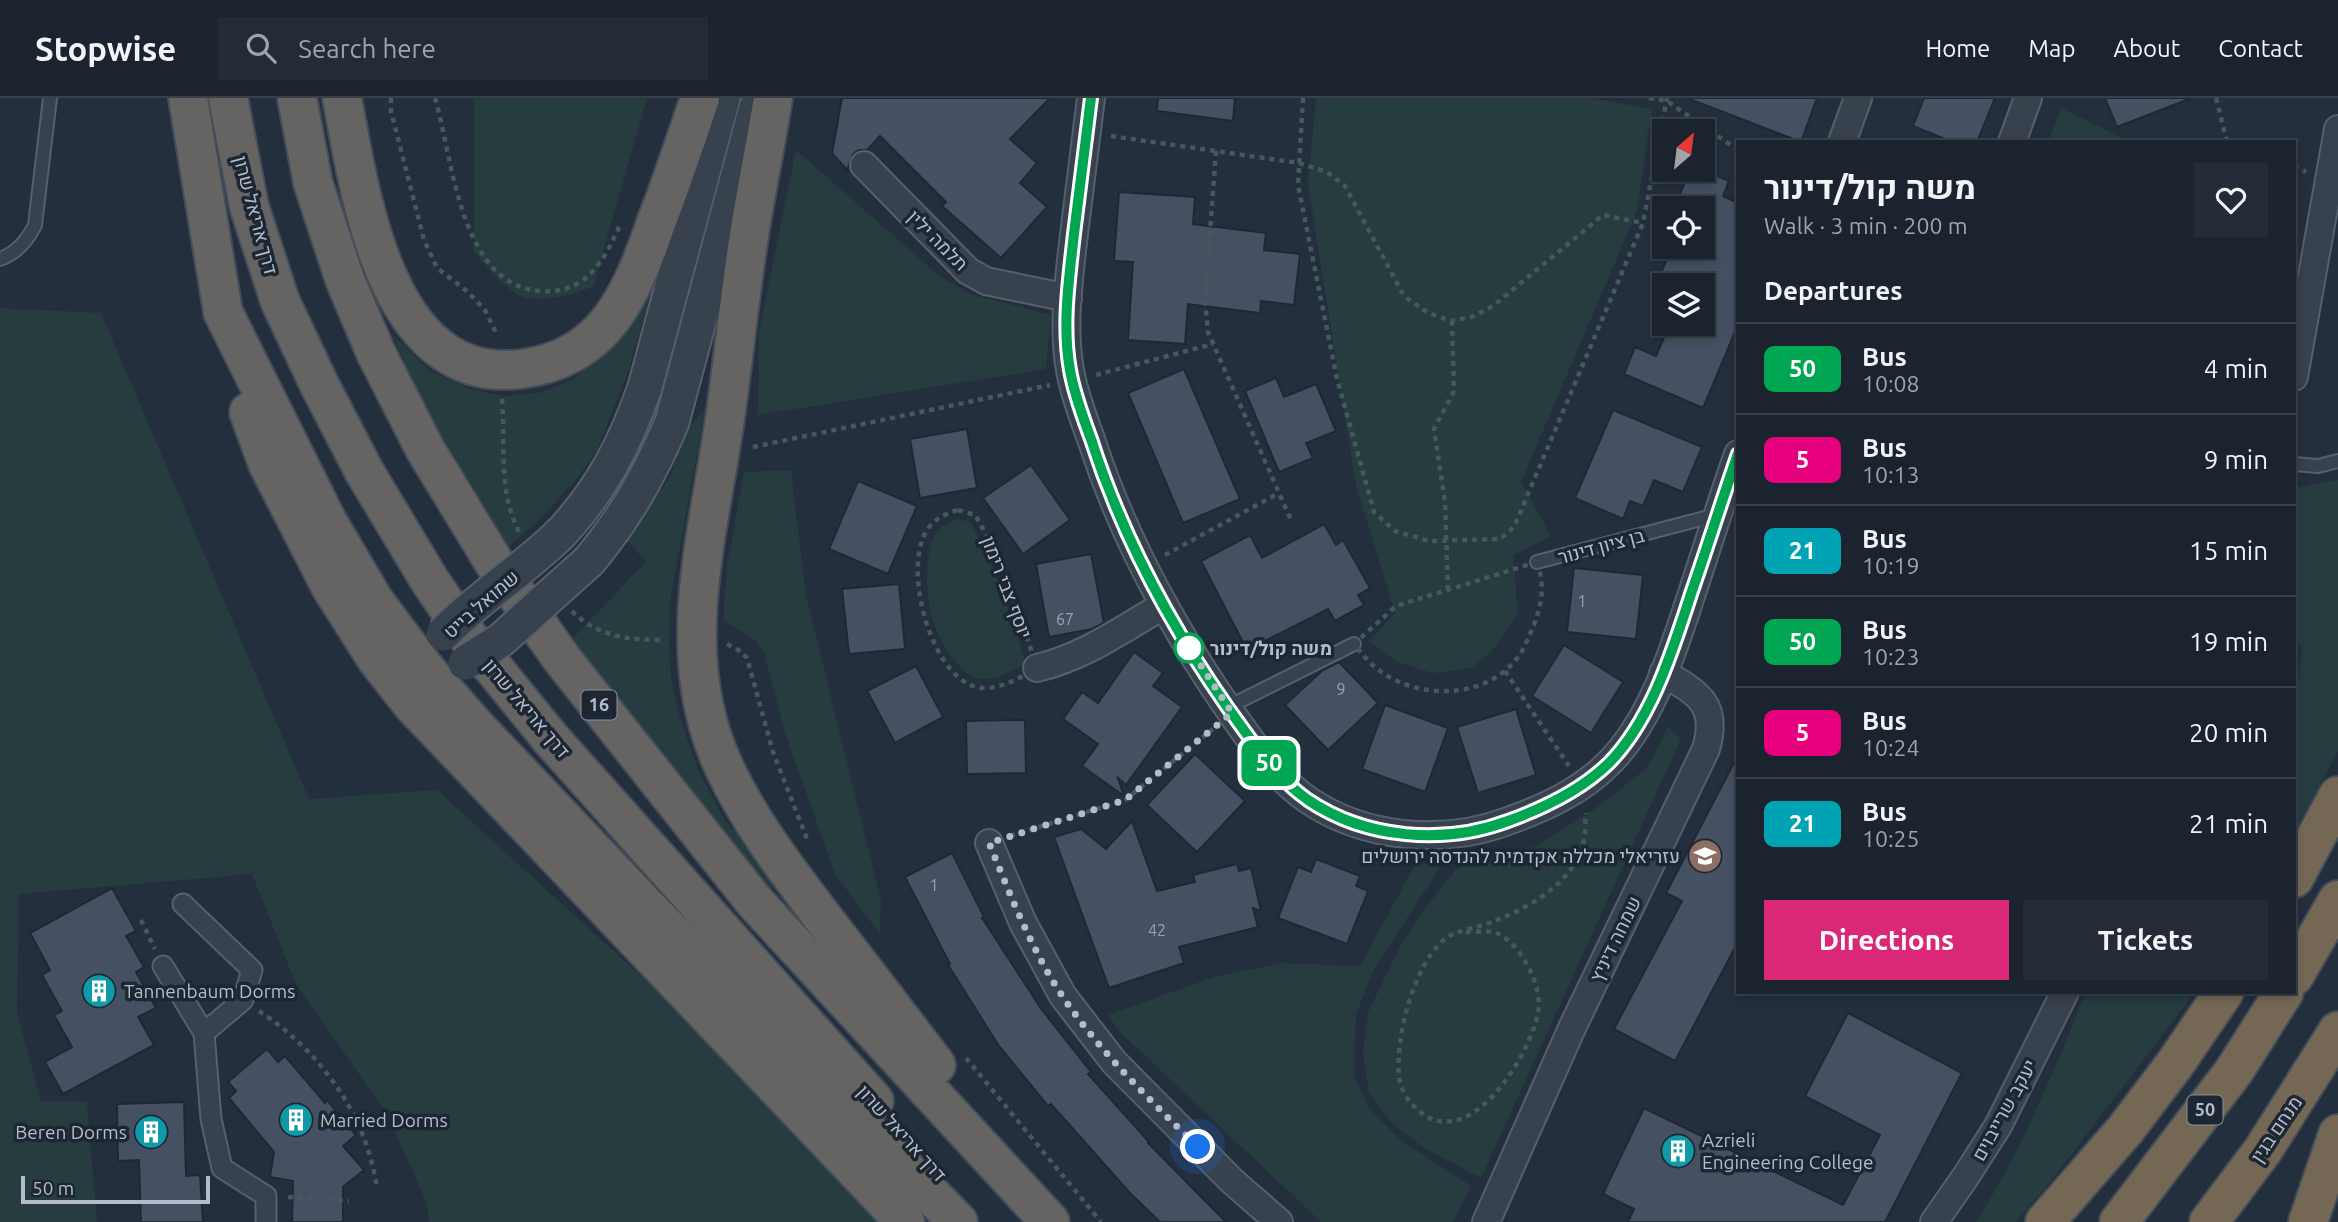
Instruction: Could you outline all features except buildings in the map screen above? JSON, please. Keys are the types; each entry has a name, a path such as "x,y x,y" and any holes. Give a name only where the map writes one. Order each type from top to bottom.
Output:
{"highway":[{"path":"188,98 223,312 238,384 268,464 353,625 412,704 905,1222"},
{"name":"דרך אריאל שרון","path":"229,98 250,206 280,301 363,471 430,581 469,638 551,739 983,1222"},
{"name":"16","path":"297,98 313,183 345,280 376,352 425,449 495,564 562,659 754,901 1050,1222"},
{"path":"342,98 359,192 397,299 415,324 456,357 478,366 508,370 541,366 570,355 591,341 612,317 645,255 700,98"},
{"path":"773,98 750,229 725,421 698,586 695,628 697,665 706,713 723,766 747,811 770,845 1056,1222"},
{"path":"223,312 349,560 374,601 426,670 477,728 645,904 958,1222"},
{"path":"2296,874 2338,796"},
{"path":"2296,973 2338,900"},
{"path":"645,904 931,1222"},
{"path":"2045,1222 2125,1130 2175,1064 2223,994"},
{"name":"50","path":"2119,1222 2234,1071 2283,994"},
{"name":"מנחם בגין","path":"2208,1222 2263,1150 2338,1031"},
{"path":"2308,1222 2338,1134"}],"street":[{"name":"שמואל בייט","path":"723,98 645,387 634,419 603,481 562,533 540,554 458,618 443,634 431,652 426,670 443,670 465,663 501,640 589,561 628,511 672,422 758,98"},
{"path":"1090,98 1068,298 1067,343 1072,381 1107,489 1143,568 1207,677 1262,756 1305,798 1328,812 1385,830 1416,835 1446,836 1483,831 1550,804 1582,785 1607,765 1625,744 1663,673 1736,460"},
{"path":"1843,140 1858,98"},
{"path":"2013,140 2028,98"},
{"path":"2296,366 2338,129"},
{"name":"תלמה ילין","path":"864,164 968,271 986,281 1068,298"},
{"path":"1037,668 1083,653 1164,605"},
{"name":"שמחה דיניץ","path":"1486,1222 1572,1028 1706,749 1711,723 1705,704 1699,695 1663,673"},
{"path":"989,843 1023,923 1063,996 1114,1062 1232,1181 1279,1222"},
{"path":"183,904 252,970 243,1000 204,1033"},
{"path":"163,966 204,1033 211,1119 222,1168 266,1196 266,1222"},
{"name":"יעקב שרייבוים","path":"1934,1222 1998,1126 2065,994"}],"lane":[{"path":"0,259 24,243 35,225 50,98"},
{"path":"2296,464 2318,466 2338,461"},
{"name":"בן ציון דינור","path":"1537,562 1718,515"},
{"path":"1230,710 1354,643"}],"path":[{"path":"391,98 397,137 424,240 431,257 444,276 468,292 485,310 496,335"},
{"path":"435,98 466,219 479,248 493,270 501,277 521,287 538,291 558,290 576,284 594,271 602,261 619,225"},
{"path":"1303,98 1298,185 1336,379 1374,512 1395,531 1429,541 1500,539 1514,527 1643,223 1667,99"},
{"path":"1649,98 1667,99 1736,149"},
{"path":"2216,98 2226,140"},
{"path":"1086,133 1299,163 1327,172 1345,186 1405,296 1428,313 1452,321 1472,317 1493,306 1602,215 1643,223"},
{"path":"1216,152 1205,300 1208,332 1291,520"},
{"path":"1448,590 1445,502 1434,429 1454,391 1452,321"},
{"path":"753,447 1072,381 1213,344"},
{"path":"1143,568 1279,494"},
{"name":"יוסף צבי רימון","path":"958,510 975,514 1017,604 1037,668 1008,684 979,688 960,681 941,657 925,625 919,587 920,552 929,527 945,514 958,510"},
{"path":"1354,643 1396,606 1537,562"},
{"name":"בן ציון דינור","path":"1354,643 1367,661 1400,682 1424,689 1449,691 1478,687 1515,661 1527,641 1543,593 1543,578 1537,562"},
{"path":"725,643 747,658 773,752 804,834"},
{"path":"1466,932 1496,932 1518,948 1534,976 1539,1012 1523,1053 1492,1100 1465,1118 1441,1122 1423,1115 1409,1103 1399,1078 1400,1040 1417,977 1432,950 1451,935 1509,916 1551,890 1571,868 1584,841 1586,810 1582,785 1504,671"},
{"path":"989,843 1125,800 1230,710"},
{"path":"141,920 163,966"},
{"path":"243,1000 269,1017 297,1041 331,1078 353,1111 367,1143 377,1189"},
{"path":"266,1196 349,1201"}],"green space":[{"path":"474,98 647,98 593,287 548,298 523,297 502,283 474,252"},
{"path":"1316,98 1591,98 1652,109 1637,211 1521,482 1551,536 1513,555 1518,614 1493,650 1472,668 1433,673 1397,662 1369,641 1395,613 1356,485 1308,184"},
{"path":"2061,108 2127,140 2049,140"},
{"path":"796,150 942,278 970,294 1051,315 1046,369 758,415 759,331"},
{"path":"660,264 628,372 597,451 575,481 540,519 508,547 424,406 392,334 430,371 470,389 503,396 539,393 573,380 602,353"},
{"path":"0,308 101,313 309,799 437,790 677,1009 887,1222 429,1222 426,1201 387,1114 296,984 252,874 19,894 17,1012 41,1101 87,1101 97,1222 0,1222"},
{"path":"705,410 670,601 671,678 680,718 697,767 723,817 779,883 766,892 568,643 646,562 627,540 669,478 686,429"},
{"path":"791,470 806,596 881,901 880,934 835,874 785,733 764,652 755,640 723,620 727,566 744,472"},
{"path":"2338,480 2338,751 2296,829 2296,694 2302,650 2296,637 2296,488"},
{"path":"958,519 970,522 988,556 1026,664 993,678 977,678 960,667 943,643 931,614 927,578 932,542 940,528"},
{"path":"1668,727 1681,739 1481,1178 1426,1149 1393,1125 1369,1093 1363,1055 1368,1012 1400,947 1425,908 1464,860 1534,847 1592,811 1647,768"},
{"path":"1443,863 1374,969 1356,1014 1354,1076 1369,1108 1402,1141 1471,1186 1453,1222 1321,1222 1119,1031 1108,1015 1214,977 1283,963 1360,966 1415,865"},
{"path":"2085,994 2193,994 2052,1180 2016,1222 1976,1222 2008,1167 2049,1081"}],"bus line":[{"name":"50","path":"1091,98 1071,259 1067,343 1072,381 1107,489 1150,582 1207,677 1262,756 1305,798 1328,812 1354,822 1416,835 1446,836 1483,831 1550,804 1574,791 1607,765 1625,744 1640,719 1670,660 1736,460"}],"place":[{"name":"משה קול/דינור","path":"1189,648"},
{"name":"עזריאלי מכללה אקדמית להנדסה ירושלים","path":"1705,856"},
{"name":"Tannenbaum Dorms","path":"99,991"},
{"name":"Married Dorms","path":"296,1120"},
{"name":"Beren Dorms","path":"151,1132"},
{"name":"Azrieli Engineering College","path":"1678,1151"}],"route":[{"path":"1189,648 1185,641 1232,713 1125,800 989,843 1023,923 1063,996 1114,1062 1198,1147"}]}
